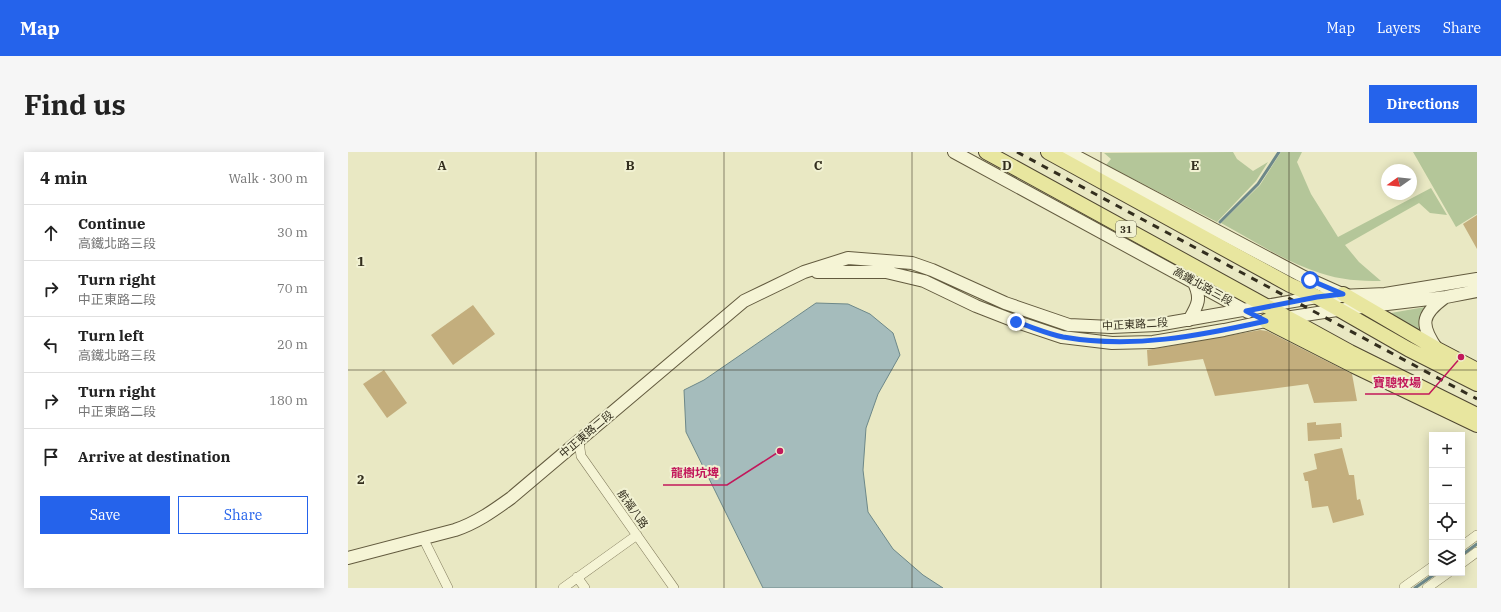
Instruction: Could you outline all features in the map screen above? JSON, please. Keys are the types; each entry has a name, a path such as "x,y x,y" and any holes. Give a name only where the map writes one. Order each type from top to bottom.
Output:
{"main road":[{"name":"高鐵北路三段","path":"954,152 1246,311 1354,366 1477,425"},
{"name":"高鐵北路三段","path":"986,152 1350,352 1477,414"},
{"path":"1048,152 1290,285 1317,297 1337,310 1477,384"},
{"path":"1068,152 1304,277 1343,294 1437,350 1477,370"},
{"name":"中正東路二段","path":"348,558 468,526 487,515 511,498 744,301 804,272 848,258 912,263 932,270 1005,303 1069,325 1119,327 1157,325 1246,311 1317,297 1343,294 1385,294 1477,279"},
{"name":"中正東路二段","path":"804,272 886,272 924,281 982,308 1062,337 1112,343 1153,342 1266,321 1337,310 1446,297 1477,291"},
{"path":"1189,320 1197,307 1198,300 1197,289 1193,281"},
{"path":"1437,350 1425,328 1426,318 1431,308 1446,297"},
{"path":"1457,405 1477,422"}],"street":[{"name":"航福八路","path":"579,441 581,456 674,588"},
{"path":"563,588 637,535"},
{"path":"1465,544 1477,535"},
{"path":"423,538 448,588"},
{"path":"1465,561 1477,552"},
{"path":"1404,587 1429,569"},
{"path":"1427,588 1444,576"},
{"path":"578,577 585,588"}],"green space":[{"path":"1233,152 1237,159 1253,171 1268,162 1256,181 1217,222 1106,165 1111,159 1104,153"},
{"path":"1281,152 1302,152 1297,162 1311,194 1338,237 1408,200 1417,200 1417,195 1431,188 1447,215 1430,213 1419,203 1345,245 1359,262 1381,281 1343,279 1294,263 1221,223 1260,185"},
{"path":"1413,152 1477,152 1477,214 1456,227"},
{"path":"1425,307 1421,324 1422,333 1391,313"}],"water":[{"path":"816,303 848,304 870,314 893,333 900,355 878,394 866,428 863,470 868,512 893,549 923,575 943,588 763,588 686,432 684,390 704,380"}],"building":[{"path":"1477,215 1477,249 1463,224"},
{"path":"473,305 495,334 453,365 431,335"},
{"path":"1260,330 1267,331 1352,374 1357,401 1314,403 1308,384 1215,396 1203,359 1148,366 1147,350"},
{"path":"384,370 407,403 387,418 363,384"},
{"path":"1316,422 1316,425 1341,423 1342,437 1340,437 1340,439 1308,441 1307,423"},
{"path":"1342,448 1349,475 1354,475 1357,500 1360,499 1364,515 1333,523 1328,506 1312,508 1308,481 1305,481 1303,473 1317,469 1314,454"}],"waterway":[{"path":"1220,222 1258,184 1279,152"},
{"path":"1465,553 1477,544"},
{"path":"1415,588 1432,576"}],"railway":[{"path":"1017,152 1477,399"}],"place":[{"name":"寶聰牧場","path":"1461,357"},
{"name":"龍樹坑埤","path":"780,451"}],"route":[{"path":"1016,322 1062,337 1112,343 1153,342 1266,321 1246,311 1317,297 1343,294 1310,280"}]}
